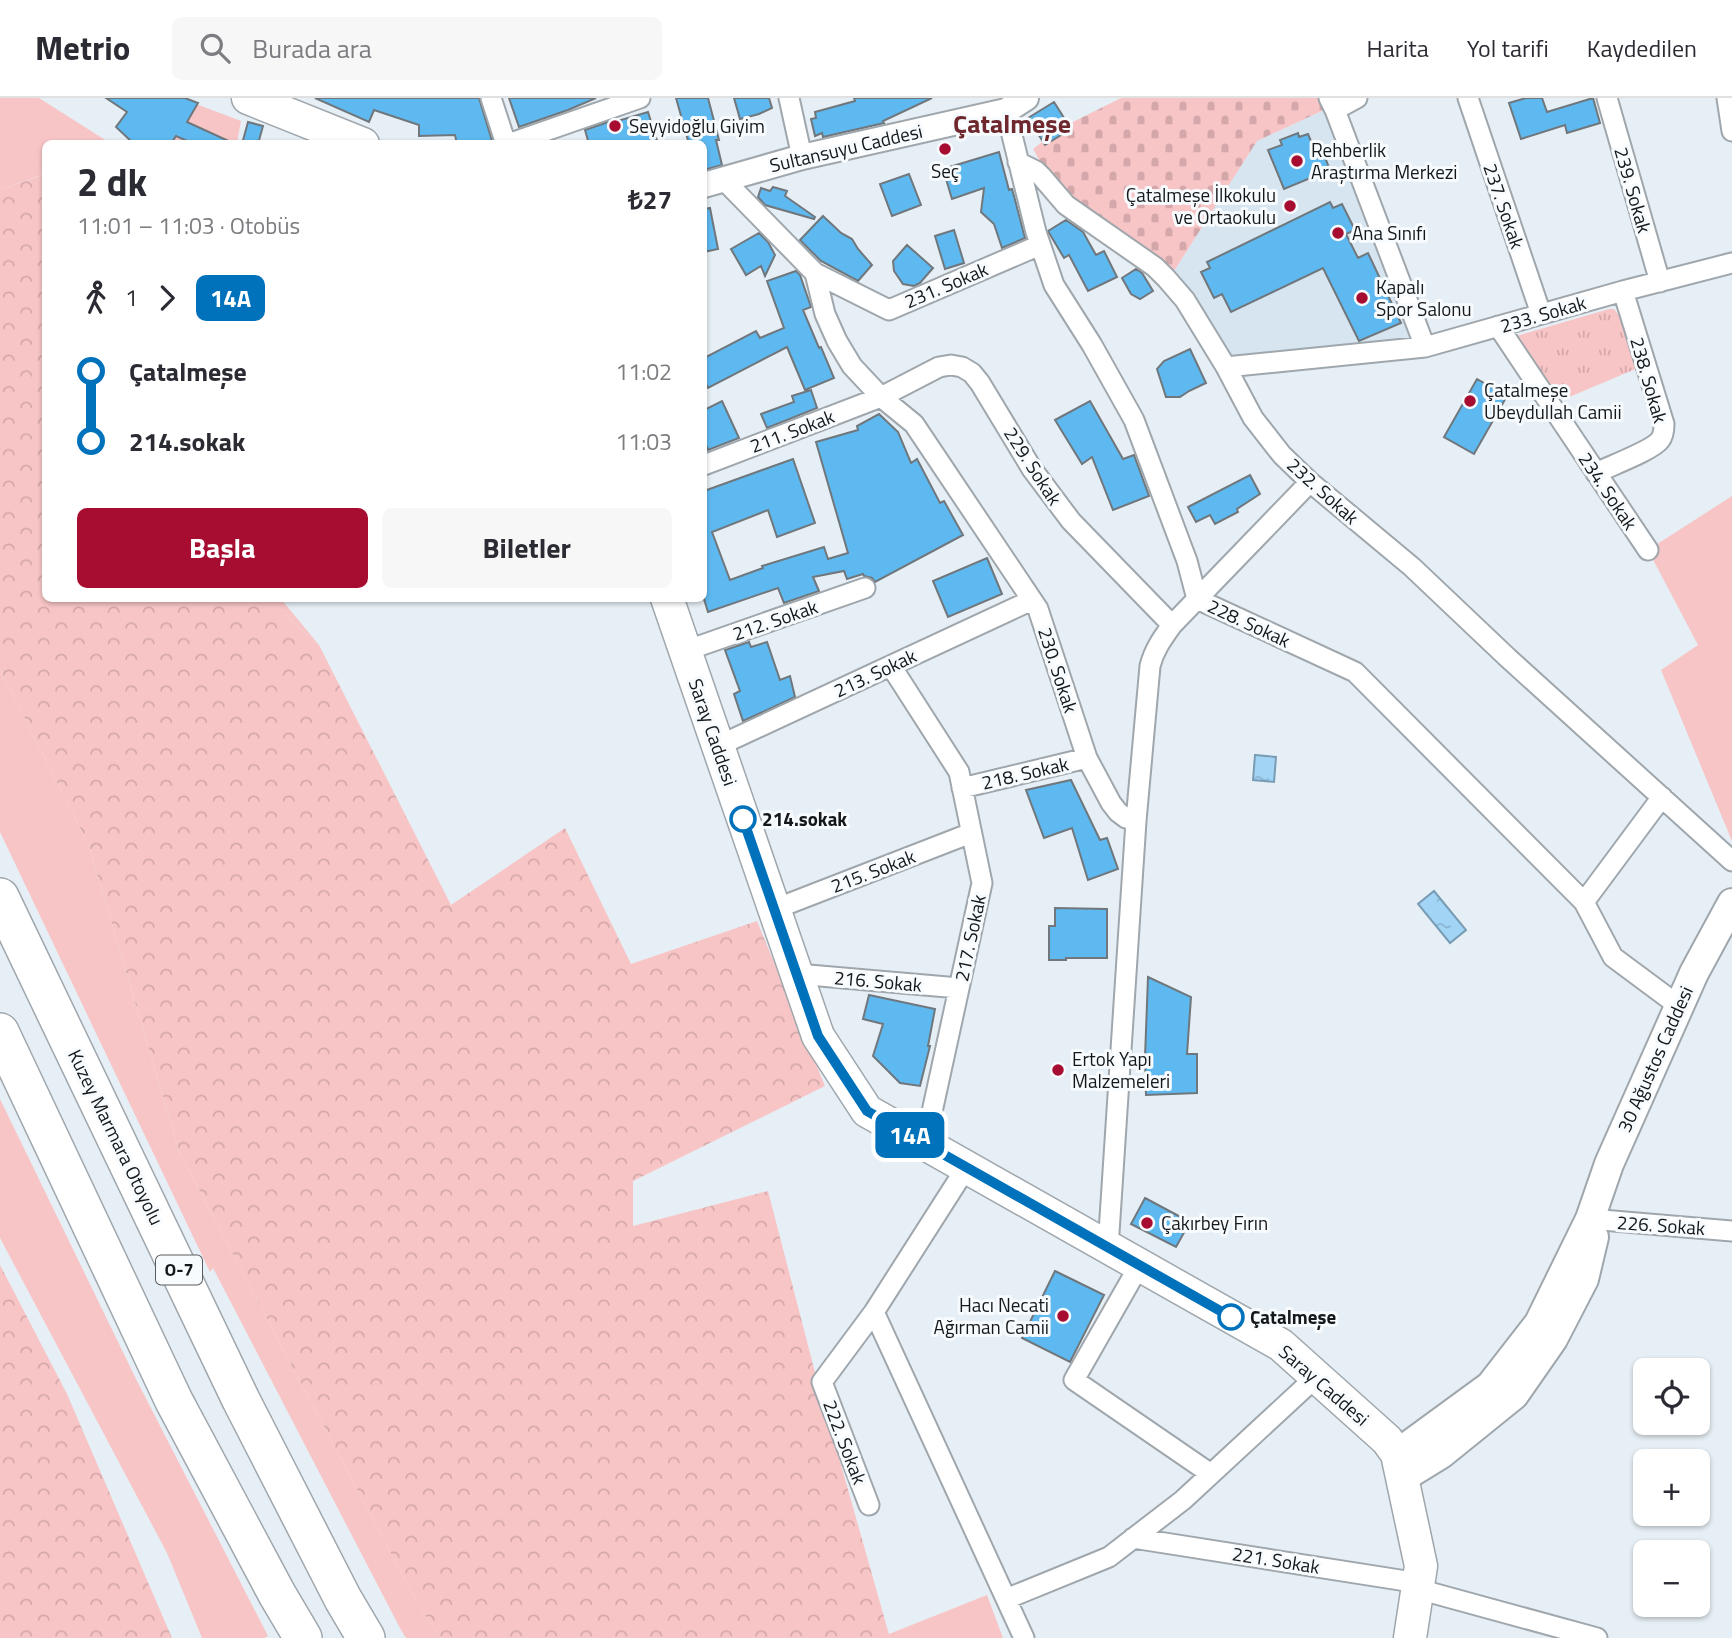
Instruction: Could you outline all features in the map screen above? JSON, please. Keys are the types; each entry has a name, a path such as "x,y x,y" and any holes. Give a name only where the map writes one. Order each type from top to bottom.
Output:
{"highway":[{"name":"Kuzey Marmara Otoyolu","path":"0,897 241,1400 343,1599 366,1638"},
{"path":"0,1032 174,1401 303,1638"}],"main road":[{"path":"247,98 353,140"},
{"name":"Saray Caddesi","path":"668,602 818,1036 867,1111 1281,1345 1387,1440 1399,1466 1421,1566 1410,1638"},
{"name":"30 Ağustos Caddesi","path":"1399,1466 1490,1386 1539,1323 1590,1219 1609,1164 1693,973 1732,903"}],"street":[{"path":"491,98 506,140"},
{"path":"519,140 640,98"},
{"path":"789,98 803,157"},
{"path":"1357,98 1332,104 1425,347"},
{"name":"237. Sokak","path":"1468,98 1541,314"},
{"name":"239. Sokak","path":"1607,98 1660,282"},
{"path":"1727,98 1732,131"},
{"name":"Sultansuyu Caddesi","path":"713,182 1016,105"},
{"name":"228. Sokak","path":"1016,105 1018,162 1040,245 1054,285 1092,345 1134,420 1187,561 1197,599 1355,672 1584,902 1613,957 1679,1006"},
{"name":"232. Sokak","path":"1018,162 1036,171 1066,205 1155,267 1166,278 1185,300 1266,436 1310,482 1412,567 1732,861"},
{"path":"713,182 815,274"},
{"name":"231. Sokak","path":"815,274 889,310 1040,245"},
{"name":"233. Sokak","path":"1226,367 1425,347 1623,290 1732,263"},
{"name":"230. Sokak","path":"815,274 825,314 852,366 866,383 914,424 1038,609 1087,758 1111,803 1126,818 1136,821"},
{"name":"238. Sokak","path":"1597,473 1653,446 1661,438 1664,429 1623,290"},
{"name":"234. Sokak","path":"1498,326 1648,550"},
{"name":"229. Sokak","path":"881,397 939,367 962,367 971,373 980,383 1032,469 1071,521 1172,625"},
{"name":"211. Sokak","path":"707,464 881,397"},
{"path":"1108,1248 1136,821 1150,666 1159,642 1172,625 1310,482"},
{"name":"212. Sokak","path":"685,651 865,588"},
{"name":"213. Sokak","path":"718,746 1032,600"},
{"name":"217. Sokak","path":"891,666 959,772 982,883 925,1144"},
{"name":"218. Sokak","path":"962,788 1087,758"},
{"path":"1584,902 1662,797"},
{"name":"215. Sokak","path":"775,909 971,833"},
{"name":"216. Sokak","path":"797,974 959,988"},
{"path":"966,1168 874,1312 1024,1638"},
{"name":"226. Sokak","path":"1590,1219 1732,1231"},
{"path":"1139,1266 1074,1380 1211,1474"},
{"name":"222. Sokak","path":"870,1505 822,1382 874,1312"},
{"path":"1006,1599 1109,1556 1183,1500 1316,1377"},
{"name":"221. Sokak","path":"1133,1538 1418,1586 1597,1638"}],"shaded area":[{"name":"Çatalmeşe İlkokulu ve Ortaokulu","path":"1324,110 1420,344 1240,366 1174,271 1257,141"}],"green space":[{"path":"0,98 39,98 105,140 42,140 42,175 0,190"},
{"path":"1121,98 1320,98 1324,110 1257,141 1174,271 1066,207 1033,149 1059,129"},
{"path":"196,104 241,121 238,140 164,140"},
{"path":"42,175 42,602 271,602 319,645 451,905 565,828 631,964 757,921 825,1086 633,1181 633,1226 768,1191 817,1380 890,1638 442,1638 421,1610 180,1154 89,846 0,669 0,190"},
{"path":"1614,309 1621,318 1638,368 1555,403 1513,337"},
{"path":"1732,496 1732,841 1661,670 1698,645 1648,550"},
{"path":"271,602 283,602 319,645"},
{"path":"0,669 89,846 180,1154 421,1610 442,1638 406,1638 401,1630 213,1268 210,1272 0,832"},
{"path":"0,1099 137,1381 268,1636 264,1638 202,1638 167,1553 0,1238"},
{"path":"0,1265 67,1394 172,1638 0,1638"},
{"path":"987,1595 1003,1638 890,1638 889,1634"}],"water":[{"path":"1255,755 1276,757 1274,782 1253,780"},
{"path":"1434,891 1466,930 1450,943 1418,904"}],"building":[{"path":"106,98 185,98 198,103 187,122 226,140 185,140 176,136 174,140 130,140 116,127 127,112"},
{"path":"315,98 479,98 492,140 456,140 455,135 419,136 419,125 374,110 369,122"},
{"path":"509,98 596,98 519,127"},
{"path":"676,98 708,98 719,140 716,140 722,165 707,169 707,140 688,140"},
{"path":"734,98 769,98 772,108 740,119"},
{"path":"854,98 932,98 883,121 884,123 823,137 822,133 815,136 811,119 816,118 815,112 855,101"},
{"path":"1526,98 1542,98 1547,112 1593,98 1600,123 1567,133 1565,125 1521,139 1509,103"},
{"path":"1054,102 1071,129 1045,145 1028,118"},
{"path":"648,112 657,140 588,140 585,130"},
{"path":"248,122 263,126 259,140 243,140"},
{"path":"1298,133 1299,137 1308,134 1318,158 1324,155 1330,170 1284,189 1268,150 1282,145 1280,140"},
{"path":"999,152 1025,238 1002,248 994,224 981,212 984,188 952,199 943,169"},
{"path":"909,174 921,205 892,216 880,184"},
{"path":"773,187 787,191 785,196 815,217 814,219 765,205 758,197 761,188 770,191"},
{"path":"1330,202 1333,208 1342,204 1355,230 1346,234 1358,258 1368,253 1401,323 1359,341 1323,268 1231,312 1222,294 1214,298 1201,272 1210,268 1207,262"},
{"path":"707,208 710,208 718,249 707,251"},
{"path":"823,216 841,233 852,239 872,265 858,281 821,261 800,240"},
{"path":"1066,220 1083,232 1096,255 1104,251 1117,277 1088,291 1069,255 1064,258 1048,231"},
{"path":"954,230 964,263 945,269 935,236"},
{"path":"759,233 775,255 765,276 761,266 746,275 731,249"},
{"path":"907,245 933,268 914,286 903,284 894,271 893,261"},
{"path":"1136,269 1142,273 1153,291 1140,299 1131,294 1122,278"},
{"path":"796,271 800,275 811,307 803,310 834,378 805,390 787,347 708,388 707,356 756,331 760,338 784,328 767,281"},
{"path":"1190,349 1206,383 1180,397 1166,397 1157,369 1164,361"},
{"path":"1477,379 1507,396 1474,454 1444,437"},
{"path":"811,390 817,408 767,428 761,414 794,402 792,396"},
{"path":"722,401 739,438 708,450 707,408"},
{"path":"1090,401 1123,459 1134,455 1149,496 1113,510 1092,457 1082,464 1055,420"},
{"path":"879,414 898,432 911,463 917,459 940,503 944,501 963,535 875,582 863,574 847,579 844,571 813,577 819,591 784,603 778,588 708,612 705,602 707,490 793,459 815,523 777,537 768,510 712,532 730,580 763,568 762,566 824,547 828,559 848,553 816,442 858,430 857,426"},
{"path":"1250,475 1260,494 1237,509 1238,512 1215,524 1210,515 1196,522 1188,507"},
{"path":"987,558 1002,594 948,617 933,581"},
{"path":"749,642 751,647 767,642 780,680 790,676 795,697 743,721 734,694 740,691 725,650"},
{"path":"1071,780 1100,840 1107,838 1118,869 1088,880 1072,828 1044,838 1026,790"},
{"path":"1055,908 1107,909 1107,958 1049,960 1049,926 1055,926"},
{"path":"1148,977 1191,997 1187,1054 1197,1054 1197,1093 1146,1095"},
{"path":"869,995 935,1009 930,1046 920,1086 900,1083 873,1056 883,1024 863,1019"},
{"path":"1145,1198 1190,1222 1176,1247 1131,1224"},
{"name":"Hacı Necati Ağırman Camii","path":"1055,1271 1104,1295 1070,1362 1022,1338"}],"bus line":[{"name":"14A","path":"743,819 818,1036 867,1111 1231,1317"}],"place":[{"name":"Seyyidoğlu Giyim","path":"615,126"},
{"name":"Seç","path":"945,149"},
{"name":"Rehberlik Araştırma Merkezi","path":"1297,161"},
{"name":"Çatalmeşe İlkokulu ve Ortaokulu","path":"1290,206"},
{"name":"Ana Sınıfı","path":"1338,233"},
{"name":"Kapalı Spor Salonu","path":"1362,298"},
{"name":"Çatalmeşe Ubeydullah Camii","path":"1470,401"},
{"name":"214.sokak","path":"743,819"},
{"name":"Ertok Yapı Malzemeleri","path":"1058,1070"},
{"name":"Çakırbey Fırın","path":"1147,1223"},
{"name":"Hacı Necati Ağırman Camii","path":"1063,1316"},
{"name":"Çatalmeşe","path":"1231,1317"}],"district":[{"name":"Çatalmeşe","path":"1012,124"}]}
